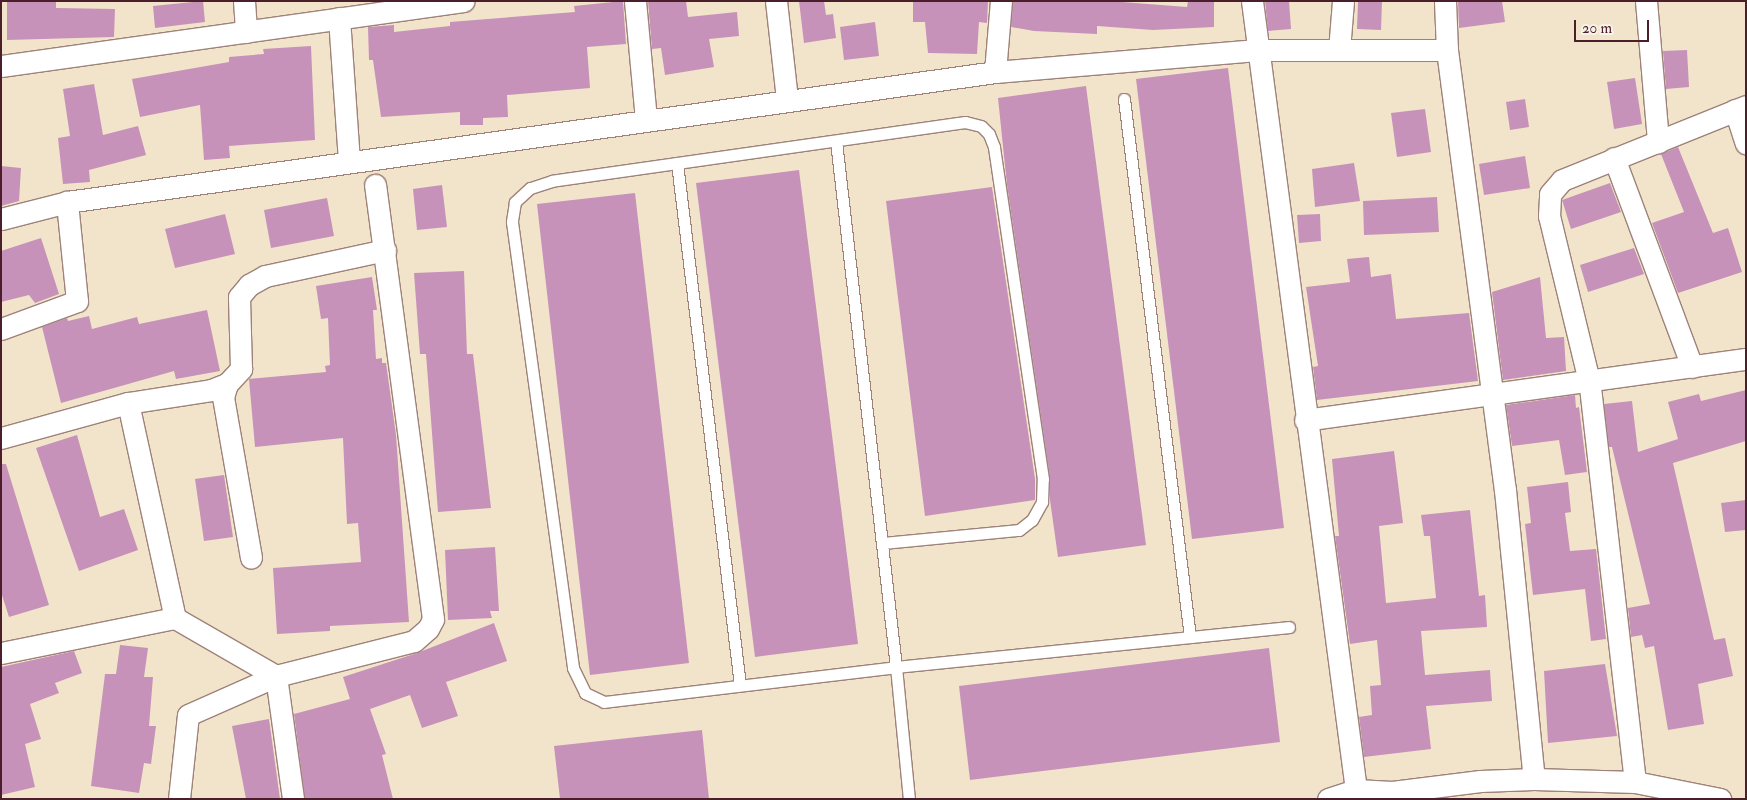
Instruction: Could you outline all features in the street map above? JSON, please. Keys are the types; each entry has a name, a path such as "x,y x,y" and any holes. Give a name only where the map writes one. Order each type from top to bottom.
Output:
{"street":[{"path":"244,1 246,32"},
{"path":"634,1 646,119"},
{"path":"776,1 787,99"},
{"path":"995,72 1001,1"},
{"path":"1252,1 1305,420 1356,790"},
{"path":"1339,50 1343,1"},
{"path":"1445,1 1447,50 1490,395 1505,490 1534,779"},
{"path":"1646,1 1658,142"},
{"path":"1,66 456,2"},
{"path":"339,18 349,162"},
{"path":"1,219 67,202 787,99 995,72 1257,50 1447,50"},
{"path":"1635,782 1589,381 1549,216 1550,194 1562,180 1740,108 1746,143"},
{"path":"1614,158 1692,366"},
{"path":"180,799 188,716 276,676 414,641 428,629 433,619 375,185"},
{"path":"1,329 77,301 67,202"},
{"path":"1,438 128,403 212,390 227,384 241,369 239,297 250,284 265,276 385,250"},
{"path":"1305,420 1746,359"},
{"path":"227,384 223,397 251,558"},
{"path":"128,403 175,618"},
{"path":"1,653 175,618 276,676"},
{"path":"276,676 293,799"},
{"path":"1328,799 1356,790 1392,795 1480,790 1534,779 1561,790 1635,782 1684,796 1720,799"}],"lane":[{"path":"1124,98 1190,637"},
{"path":"883,543 1019,530 1032,520 1042,502 1043,479 994,147 990,134 981,126 965,122 552,181 530,188 515,202 512,222 573,668 586,693 604,702 896,667 1289,627"},
{"path":"836,141 883,543 909,799"},
{"path":"678,163 740,685"}],"building":[{"path":"7,1 56,1 56,8 115,9 114,37 7,40"},
{"path":"203,1 205,22 155,28 153,6"},
{"path":"623,1 626,44 587,47 590,88 507,95 508,117 483,118 483,125 460,125 460,112 381,117 373,60 369,60 368,27 394,25 394,32 450,26 450,22 575,12 574,6"},
{"path":"648,1 686,1 688,17 737,12 739,36 709,39 714,67 665,75 661,48 652,49"},
{"path":"799,1 824,1 826,15 833,14 836,38 804,43"},
{"path":"913,1 988,1 987,23 979,22 977,54 928,53 925,22 913,22"},
{"path":"1013,1 1109,1 1187,7 1188,1 1214,1 1214,27 1153,30 1097,26 1097,34 1034,31 1011,27"},
{"path":"1265,1 1289,1 1291,29 1268,31"},
{"path":"1358,1 1382,1 1381,30 1357,29"},
{"path":"1458,1 1502,1 1505,22 1459,28"},
{"path":"875,22 879,56 844,60 840,27"},
{"path":"311,46 315,140 229,146 230,158 204,160 200,105 140,117 132,79 229,62 229,57 264,54 263,49"},
{"path":"1687,50 1689,87 1666,89 1663,51"},
{"path":"1228,68 1284,528 1192,539 1136,79"},
{"path":"1635,78 1642,124 1614,129 1607,82"},
{"path":"94,84 103,135 138,126 146,155 89,170 90,182 63,184 58,138 70,136 63,89"},
{"path":"1086,86 1146,545 1058,557 1050,500 1050,478 1007,185 998,98"},
{"path":"1525,99 1529,127 1510,130 1506,102"},
{"path":"1425,109 1431,152 1397,157 1391,113"},
{"path":"1678,147 1713,233 1728,228 1742,272 1678,293 1652,223 1684,212 1661,154"},
{"path":"1525,156 1530,188 1484,195 1479,164"},
{"path":"1354,163 1360,201 1315,207 1312,169"},
{"path":"1,166 21,168 19,201 1,206"},
{"path":"799,170 858,644 755,657 696,183"},
{"path":"1610,183 1621,212 1571,229 1562,200"},
{"path":"442,185 447,227 417,230 413,189"},
{"path":"992,187 1035,479 1035,500 925,516 886,201"},
{"path":"635,193 689,663 590,675 537,204"},
{"path":"1437,197 1439,232 1364,235 1363,201"},
{"path":"327,198 334,236 271,248 264,210"},
{"path":"225,214 235,254 175,268 165,229"},
{"path":"1320,214 1321,241 1299,243 1297,215"},
{"path":"41,238 59,294 35,303 29,295 1,302 1,251"},
{"path":"1634,248 1644,274 1588,292 1580,265"},
{"path":"1369,257 1371,277 1391,274 1396,319 1469,313 1478,381 1317,400 1313,367 1318,366 1306,287 1350,282 1347,259"},
{"path":"464,271 467,354 473,354 491,508 438,512 426,354 420,354 414,273"},
{"path":"372,277 377,310 373,310 376,359 382,358 382,363 386,363 396,435 409,622 330,626 330,631 277,634 273,568 361,562 358,523 347,524 343,438 255,447 249,379 326,372 325,366 330,365 328,318 321,319 316,286"},
{"path":"1540,277 1546,338 1564,337 1566,371 1503,380 1492,292"},
{"path":"207,310 220,371 176,379 174,371 61,403 42,327 67,318 68,321 89,316 92,329 137,317 139,324"},
{"path":"1746,390 1746,441 1673,463 1714,640 1725,638 1733,676 1698,684 1704,724 1668,730 1654,646 1645,648 1642,635 1631,637 1628,608 1650,604 1612,447 1609,447 1604,404 1632,401 1638,452 1678,439 1668,402 1699,394 1701,401"},
{"path":"1575,395 1576,408 1579,407 1587,472 1565,475 1559,440 1512,446 1506,405"},
{"path":"77,435 100,517 124,509 138,550 79,571 36,448"},
{"path":"1394,451 1403,523 1379,526 1386,603 1436,598 1430,536 1424,536 1421,515 1470,510 1479,596 1485,595 1487,627 1421,631 1425,675 1490,670 1492,701 1426,706 1431,749 1364,757 1359,717 1372,715 1370,686 1381,685 1377,640 1350,644 1335,536 1339,536 1332,459"},
{"path":"1,464 6,464 49,605 9,617 1,592"},
{"path":"224,475 233,537 204,541 195,479"},
{"path":"1568,482 1571,512 1565,513 1570,551 1596,549 1606,639 1591,641 1585,589 1533,595 1525,524 1531,523 1527,487"},
{"path":"1746,500 1746,530 1725,532 1721,503"},
{"path":"495,547 499,611 490,611 492,618 448,620 445,550"},
{"path":"494,623 507,661 446,682 458,716 422,728 410,695 370,709 386,754 382,755 393,799 305,799 294,714 350,699 343,677 417,653"},
{"path":"120,645 148,648 144,677 153,677 149,726 156,726 151,764 144,763 139,793 91,786 105,674 116,674"},
{"path":"1269,648 1280,742 970,780 959,686"},
{"path":"74,651 82,673 55,683 59,693 30,704 41,739 25,744 35,787 1,795 1,667"},
{"path":"1605,664 1617,736 1548,743 1544,671"},
{"path":"269,719 280,799 246,799 232,726"},
{"path":"702,730 709,799 560,799 554,746"}]}
